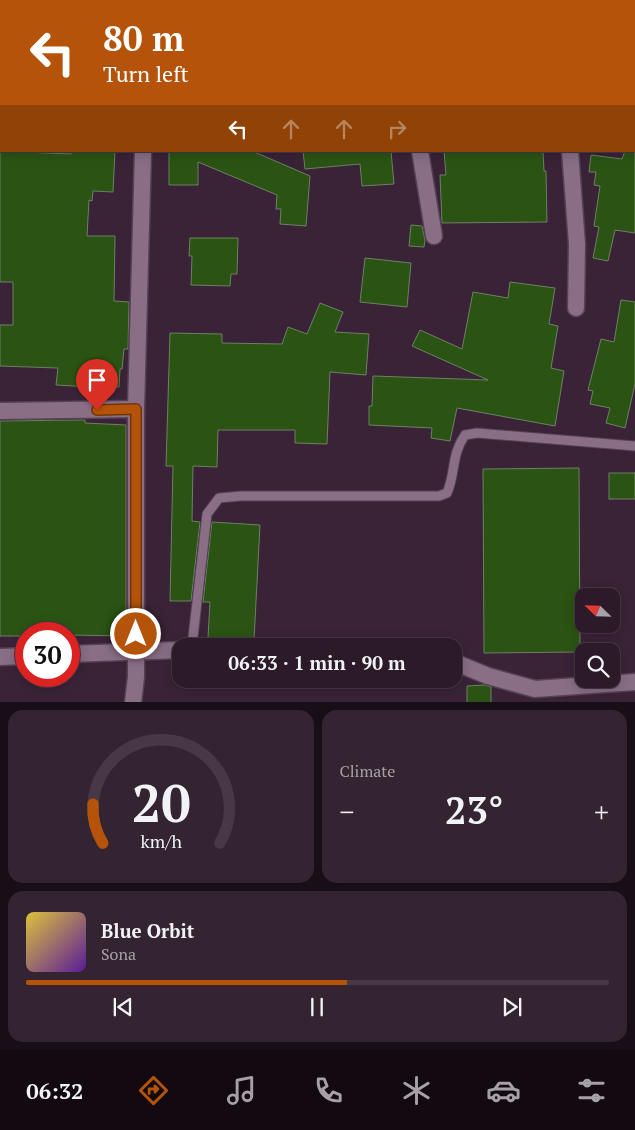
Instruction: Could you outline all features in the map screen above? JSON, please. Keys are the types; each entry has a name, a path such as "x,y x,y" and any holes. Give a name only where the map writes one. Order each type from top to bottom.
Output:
{"street":[{"path":"133,702 136,677 136,409 143,152"},
{"path":"420,152 434,236"},
{"path":"570,152 577,244 576,308"},
{"path":"0,411 136,409"},
{"path":"80,654 172,650"},
{"path":"0,657 15,656"},
{"path":"462,665 488,676 535,689 635,682"}],"lane":[{"path":"193,638 207,514 219,498 241,496 439,496 447,493 452,482 453,463 458,445 465,435 477,433 635,446"}],"building":[{"path":"0,152 71,154 71,152 115,152 113,192 93,191 92,201 89,200 87,236 115,236 114,301 129,302 128,349 124,349 119,387 56,385 58,368 0,366 0,325 13,325 13,282 0,282"},
{"path":"169,152 254,152 310,176 306,226 280,224 281,209 276,209 277,195 198,162 198,185 169,185"},
{"path":"303,152 391,152 394,184 362,186 360,164 305,169"},
{"path":"444,152 543,152 544,171 546,171 547,222 442,223 440,175 446,175"},
{"path":"625,152 635,152 635,233 615,230 608,261 593,258 599,227 594,226 600,186 594,185 596,172 589,172 591,155 622,159"},
{"path":"411,225 422,226 425,240 424,247 409,246"},
{"path":"190,238 238,238 237,274 231,274 230,286 191,285 192,256 189,256"},
{"path":"365,258 411,263 407,307 360,302"},
{"path":"510,282 555,288 549,324 558,326 551,368 564,371 555,426 457,408 450,441 431,438 432,428 369,425 369,406 372,406 373,376 488,380 412,346 420,330 462,349 473,292 508,298"},
{"path":"621,300 635,302 635,384 625,428 606,423 610,408 590,404 593,391 588,390 601,339 614,342"},
{"path":"320,303 343,312 335,332 369,334 366,375 330,372 327,444 295,443 295,430 218,430 217,467 193,466 192,521 200,522 191,601 170,601 173,466 166,466 170,333 222,334 222,343 282,344 288,327 307,334"},
{"path":"85,420 85,423 126,425 126,636 80,635 80,622 15,622 15,636 0,636 0,421"},
{"path":"579,468 580,588 575,588 575,633 580,633 580,643 575,643 575,652 484,653 483,469"},
{"path":"609,473 635,473 635,499 609,499"},
{"path":"212,522 260,525 254,638 208,638 210,602 203,602"},
{"path":"485,685 491,687 491,702 467,702 467,686"}],"route":[{"path":"97,410 136,409 136,634"}]}
